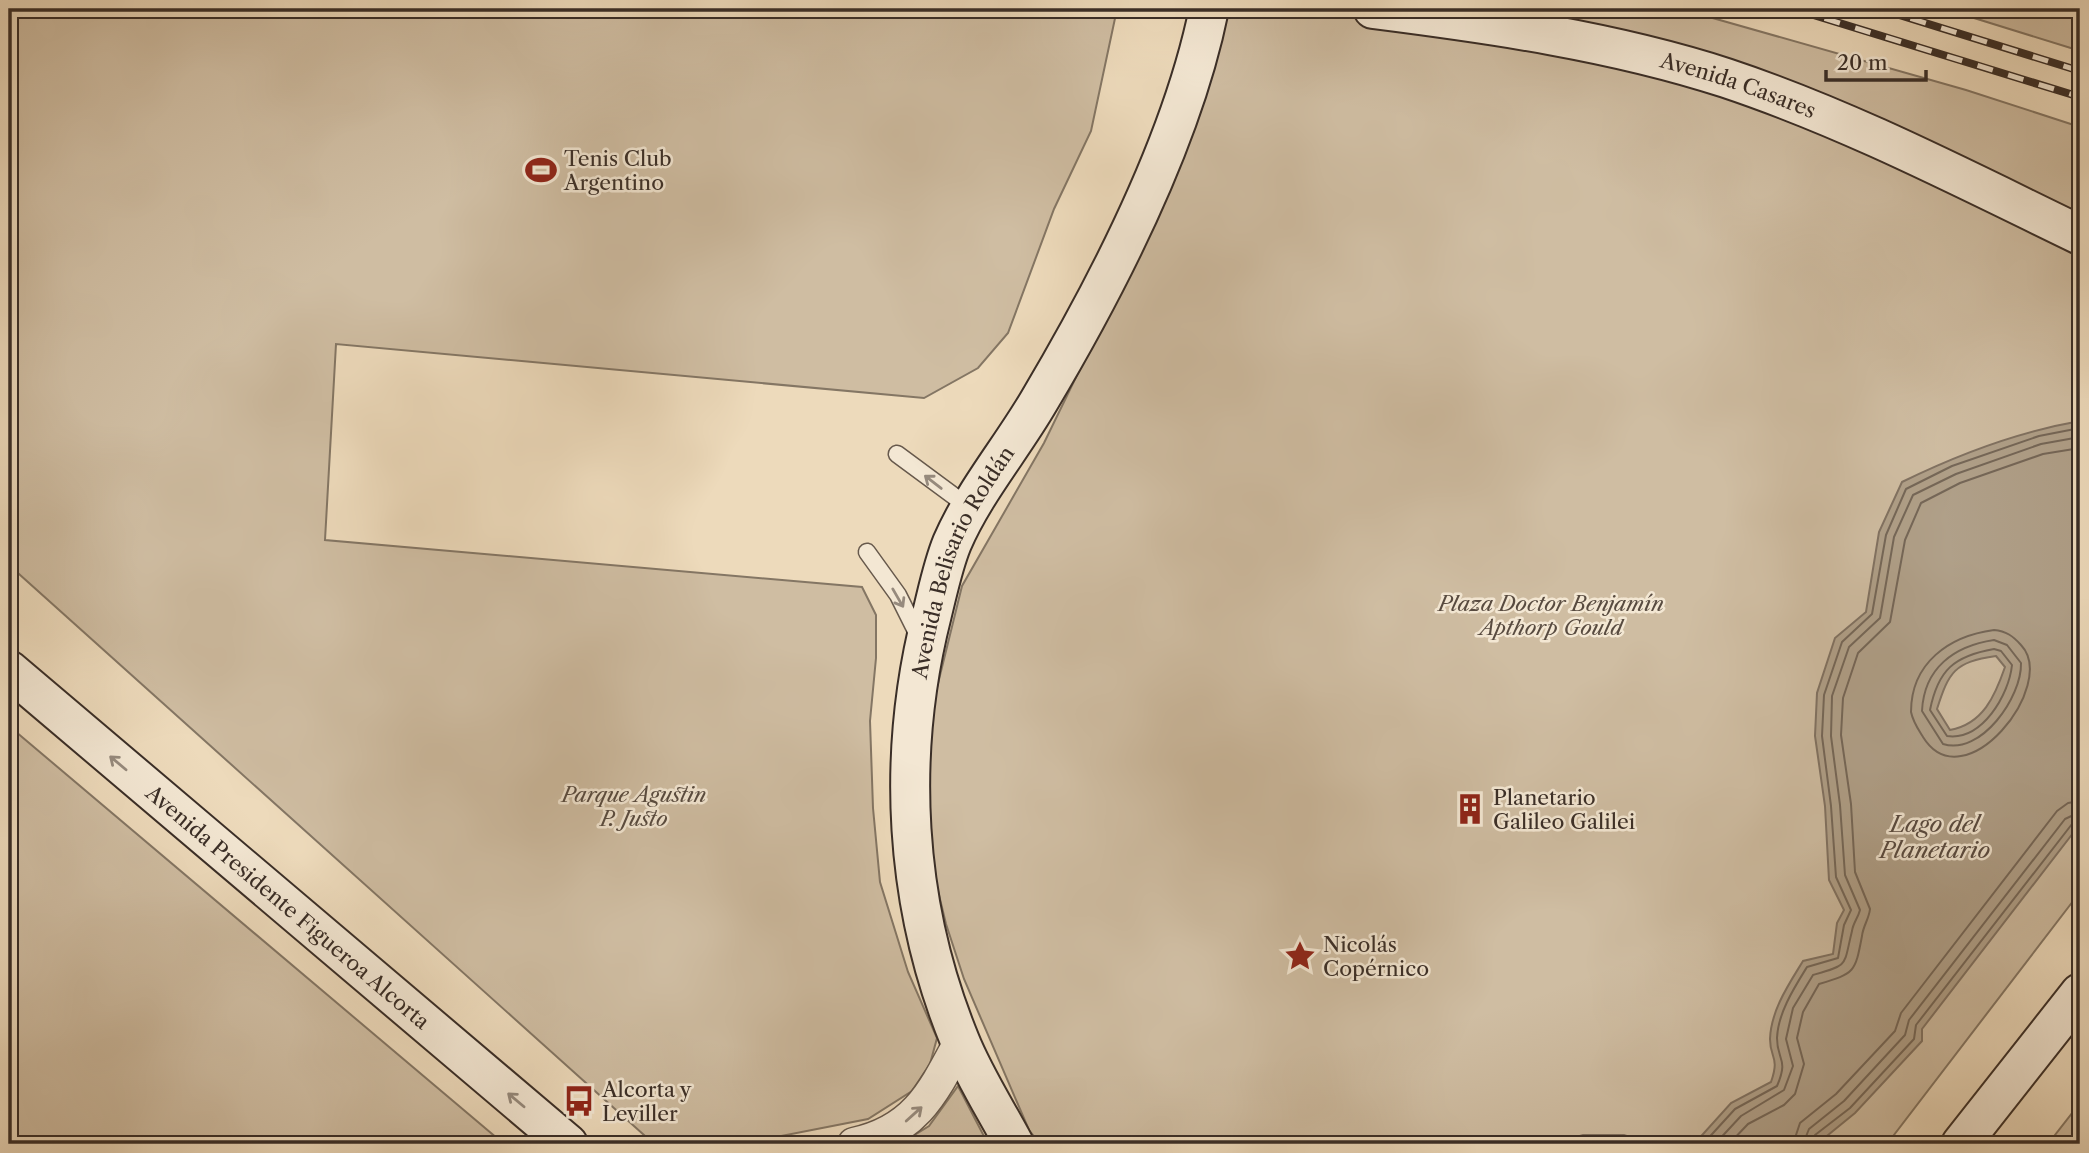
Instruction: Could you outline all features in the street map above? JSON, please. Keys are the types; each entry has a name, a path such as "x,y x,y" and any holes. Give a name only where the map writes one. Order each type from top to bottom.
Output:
{"street":[{"name":"Avenida Belisario Roldán","path":"1014,1144 960,1042 928,945 915,879 909,759 914,702 924,646 952,544 970,508 1029,418 1095,302 1178,115 1200,50 1209,9"},
{"name":"Avenida Casares","path":"1373,9 1508,26 1724,78 1872,135 2080,235"},
{"name":"Avenida Presidente Figueroa Alcorta","path":"9,670 568,1144"},
{"path":"1961,1144 2080,993"},
{"path":"854,1144 877,1139 910,1119 931,1097 960,1042"}],"lane":[{"path":"897,454 970,508"},
{"path":"867,552 898,595 924,646"}],"green space":[{"name":"Parque Agustin P. Justo","path":"9,9 1117,9 1091,131 1054,209 1008,333 978,368 924,398 336,344 325,540 862,587 876,615 876,658 870,721 873,808 880,882 908,972 937,1038 930,1064 912,1091 868,1119 746,1143 654,1144 9,565"},
{"name":"Plaza Doctor Benjamín Apthorp Gould","path":"1230,9 1681,9 1966,90 2080,127 2080,892 1887,1144 1040,1144 1029,1130 964,979 946,924 932,866 926,794 929,720 962,586 1044,443 1151,223 1194,120"},
{"path":"1945,9 2080,9 2080,51 2074,49"},
{"path":"9,726 504,1144 9,1144"},
{"path":"958,1086 988,1144 900,1144 929,1126"},
{"path":"2080,1103 2080,1144 2048,1144"}],"water":[{"name":"Lago del Planetario","path":"2080,421 2080,824 1922,1029 1922,1041 1855,1113 1817,1144 1677,1144 1695,1143 1731,1103 1771,1082 1775,1067 1770,1046 1771,1028 1782,998 1803,961 1833,954 1837,923 1844,910 1829,880 1825,806 1815,736 1817,693 1835,638 1866,612 1879,532 1902,482 1989,445","holes":["1996,656 2005,667 1986,707 1971,722 1950,730 1937,709 1945,686 1955,671 1971,662"]},
{"path":"1583,1135 1624,1135 1650,1144 1553,1144"}],"railway":[{"path":"1794,9 2080,97"},
{"path":"1880,9 2080,71"}],"place":[{"name":"Tenis Club Argentino","path":"541,170"},
{"name":"Planetario Galileo Galilei","path":"1470,809"},
{"name":"Nicolás Copérnico","path":"1300,956"},
{"name":"Alcorta y Leviller","path":"579,1101"}]}
